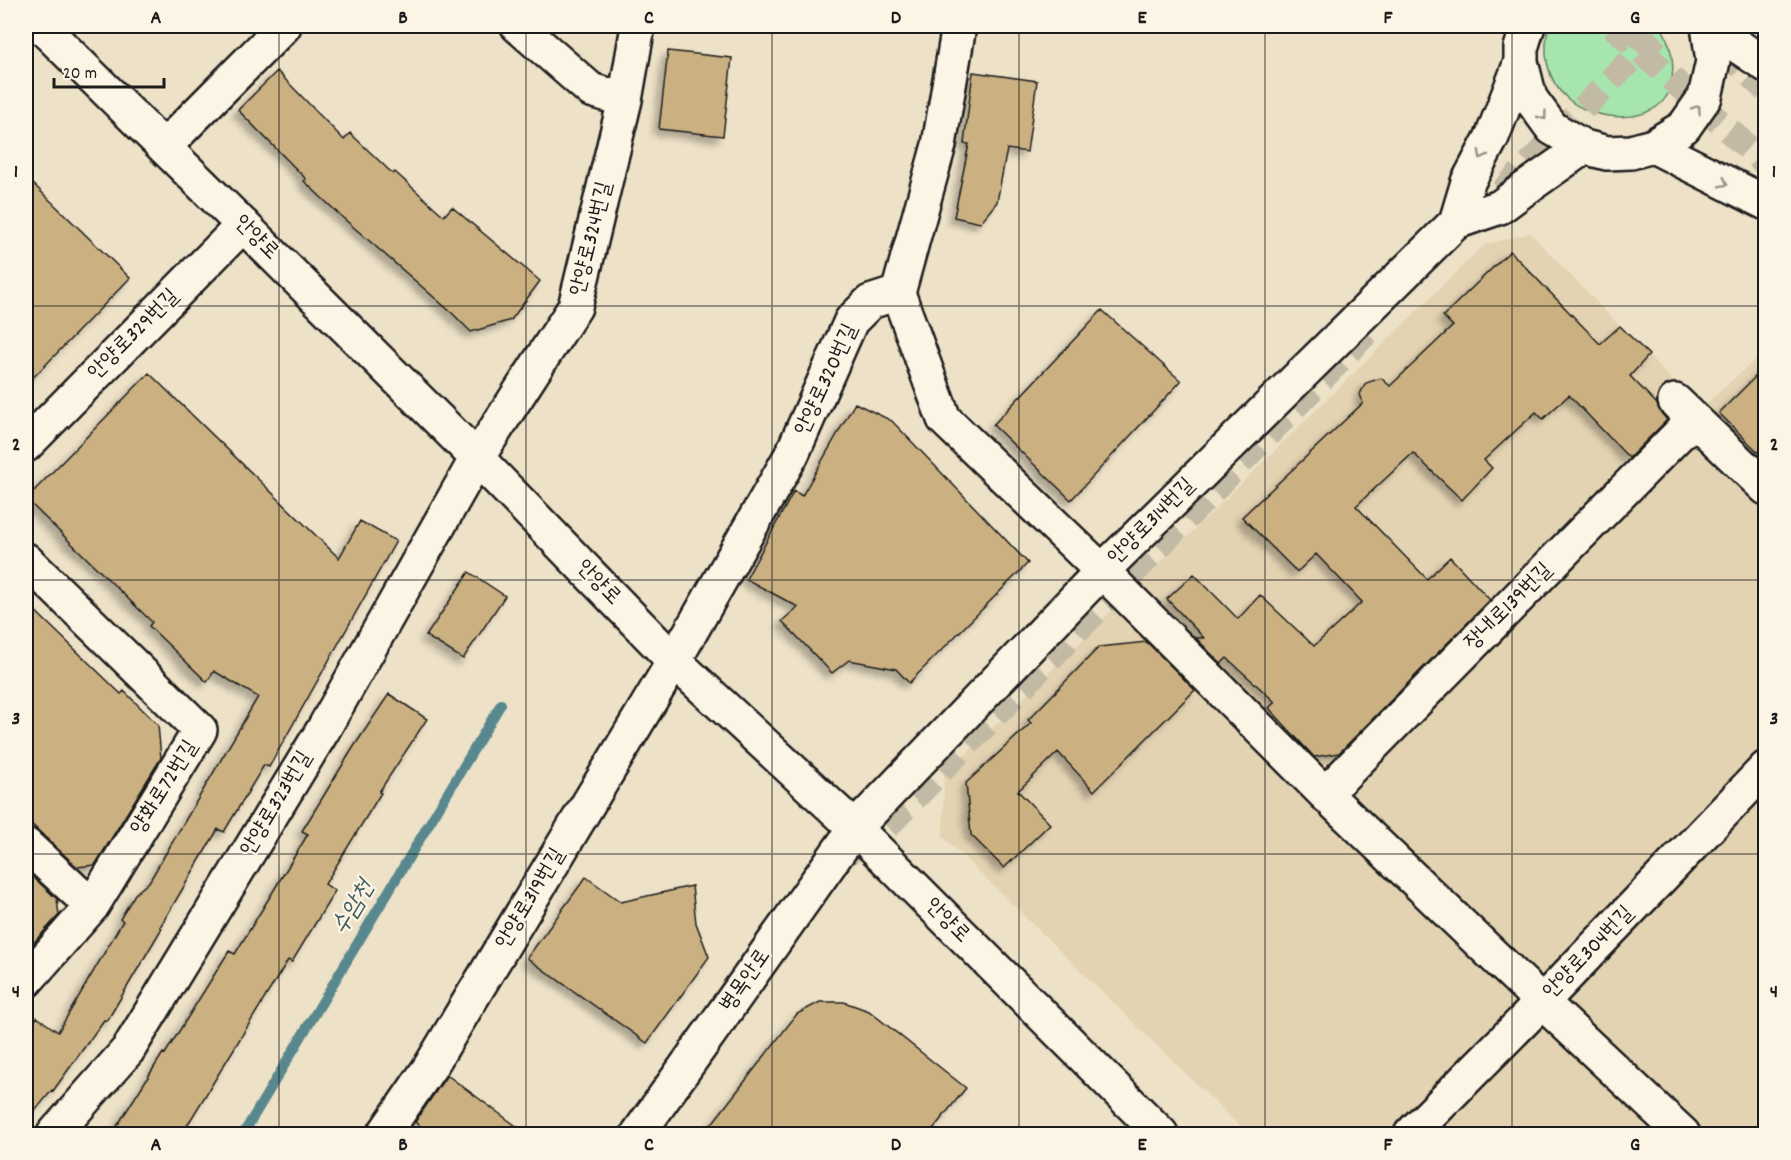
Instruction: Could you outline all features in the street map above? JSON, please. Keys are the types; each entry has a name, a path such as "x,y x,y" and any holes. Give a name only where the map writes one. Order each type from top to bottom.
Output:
{"street":[{"name":"안양로","path":"41,26 477,458 674,662 855,828 1161,1134"},
{"path":"164,147 284,26"},
{"path":"518,26 591,90 625,100"},
{"name":"안양로324번길","path":"477,458 575,307 625,100 638,26"},
{"path":"959,26 939,145 898,293 944,419 1102,571 1325,794 1683,1134"},
{"path":"1708,26 1766,65"},
{"path":"1524,36 1530,98 1552,128 1584,147 1607,153 1630,152 1653,146 1684,127 1705,97 1713,61 1708,26"},
{"path":"1456,222 1467,182 1492,137 1524,36"},
{"path":"1653,146 1766,203"},
{"path":"1456,222 1500,207 1584,147"},
{"name":"안양로314번길","path":"855,828 1102,571 1456,222"},
{"name":"안양로329번길","path":"26,445 243,225"},
{"name":"안양로320번길","path":"674,662 792,454 851,321 870,302 898,293"},
{"name":"장내로139번길","path":"1325,794 1685,410 1766,488"},
{"name":"안양로323번길","path":"54,1134 128,1050 323,730 477,458"},
{"name":"양화로72번길","path":"26,560 200,730 92,906 26,981"},
{"name":"안양로319번길","path":"384,1134 430,1067 674,662"},
{"name":"안양로304번길","path":"1411,1134 1542,1002 1766,768"},
{"name":"병목안로","path":"638,1134 855,828"},
{"path":"26,845 92,906"}],"shaded area":[{"path":"1530,233 1700,409 1765,351 1765,1134 1248,1134 943,837 944,776 1484,245"}],"green space":[{"path":"1549,26 1661,26 1672,58 1673,71 1669,92 1661,103 1650,111 1636,115 1621,117 1606,115 1578,106 1560,91 1550,74 1546,55"}],"building":[{"path":"668,51 732,58 723,136 659,129"},
{"path":"277,71 344,140 350,133 393,174 395,172 444,216 452,207 540,281 511,320 471,332 304,181 306,179 238,110"},
{"path":"973,72 1037,81 1027,152 1007,149 997,202 980,223 954,217 969,144 964,144"},
{"path":"26,177 130,278 26,385"},
{"path":"1510,251 1600,344 1620,326 1649,355 1630,376 1657,404 1667,420 1629,458 1569,395 1543,419 1536,412 1484,460 1492,468 1462,500 1413,453 1356,506 1427,579 1450,557 1490,600 1339,753 1314,757 1269,708 1275,702 1227,658 1221,664 1196,638 1204,638 1167,599 1194,574 1238,619 1260,595 1314,646 1362,602 1316,554 1297,572 1242,517 1363,403 1360,394 1366,383 1381,378 1390,386 1453,326 1443,316"},
{"path":"1102,310 1181,381 1071,500 993,425"},
{"path":"1766,366 1766,460 1719,413"},
{"path":"149,373 339,558 360,521 396,541 269,767 264,765 224,832 218,829 107,1021 104,1020 53,1091 26,1122 26,1034 37,1017 58,1032 123,921 120,919 135,894 149,882 258,697 214,671 207,682 149,626 152,622 26,499"},
{"path":"855,403 892,421 1028,563 909,683 896,669 849,660 832,673 782,621 798,607 746,579 794,491 802,496"},
{"path":"469,572 505,596 463,659 426,636"},
{"path":"26,602 121,694 124,691 158,725 161,758 95,865 77,867 26,819"},
{"path":"1147,642 1195,690 1094,791 1058,752 1018,791 1050,824 1004,868 971,835 966,783 1031,723 1028,720 1099,647"},
{"path":"389,694 427,719 379,792 381,793 325,884 335,891 292,962 288,960 182,1134 112,1134 229,951 235,954 308,834 302,831"},
{"path":"32,876 57,899 59,915 26,951 26,883"},
{"path":"586,877 621,902 692,886 696,923 709,957 647,1043 527,958"},
{"path":"820,1002 844,1002 869,1011 966,1088 929,1134 704,1134 797,1014"},
{"path":"447,1075 527,1134 432,1134 415,1122"}],"waterway":[{"name":"수암천","path":"243,1134 501,704"}],"tunnel":[{"path":"1613,26 1766,164"},
{"path":"1502,192 1666,26"},
{"path":"1723,49 1766,90"},
{"path":"864,855 862,853 893,820 1373,326"}]}
